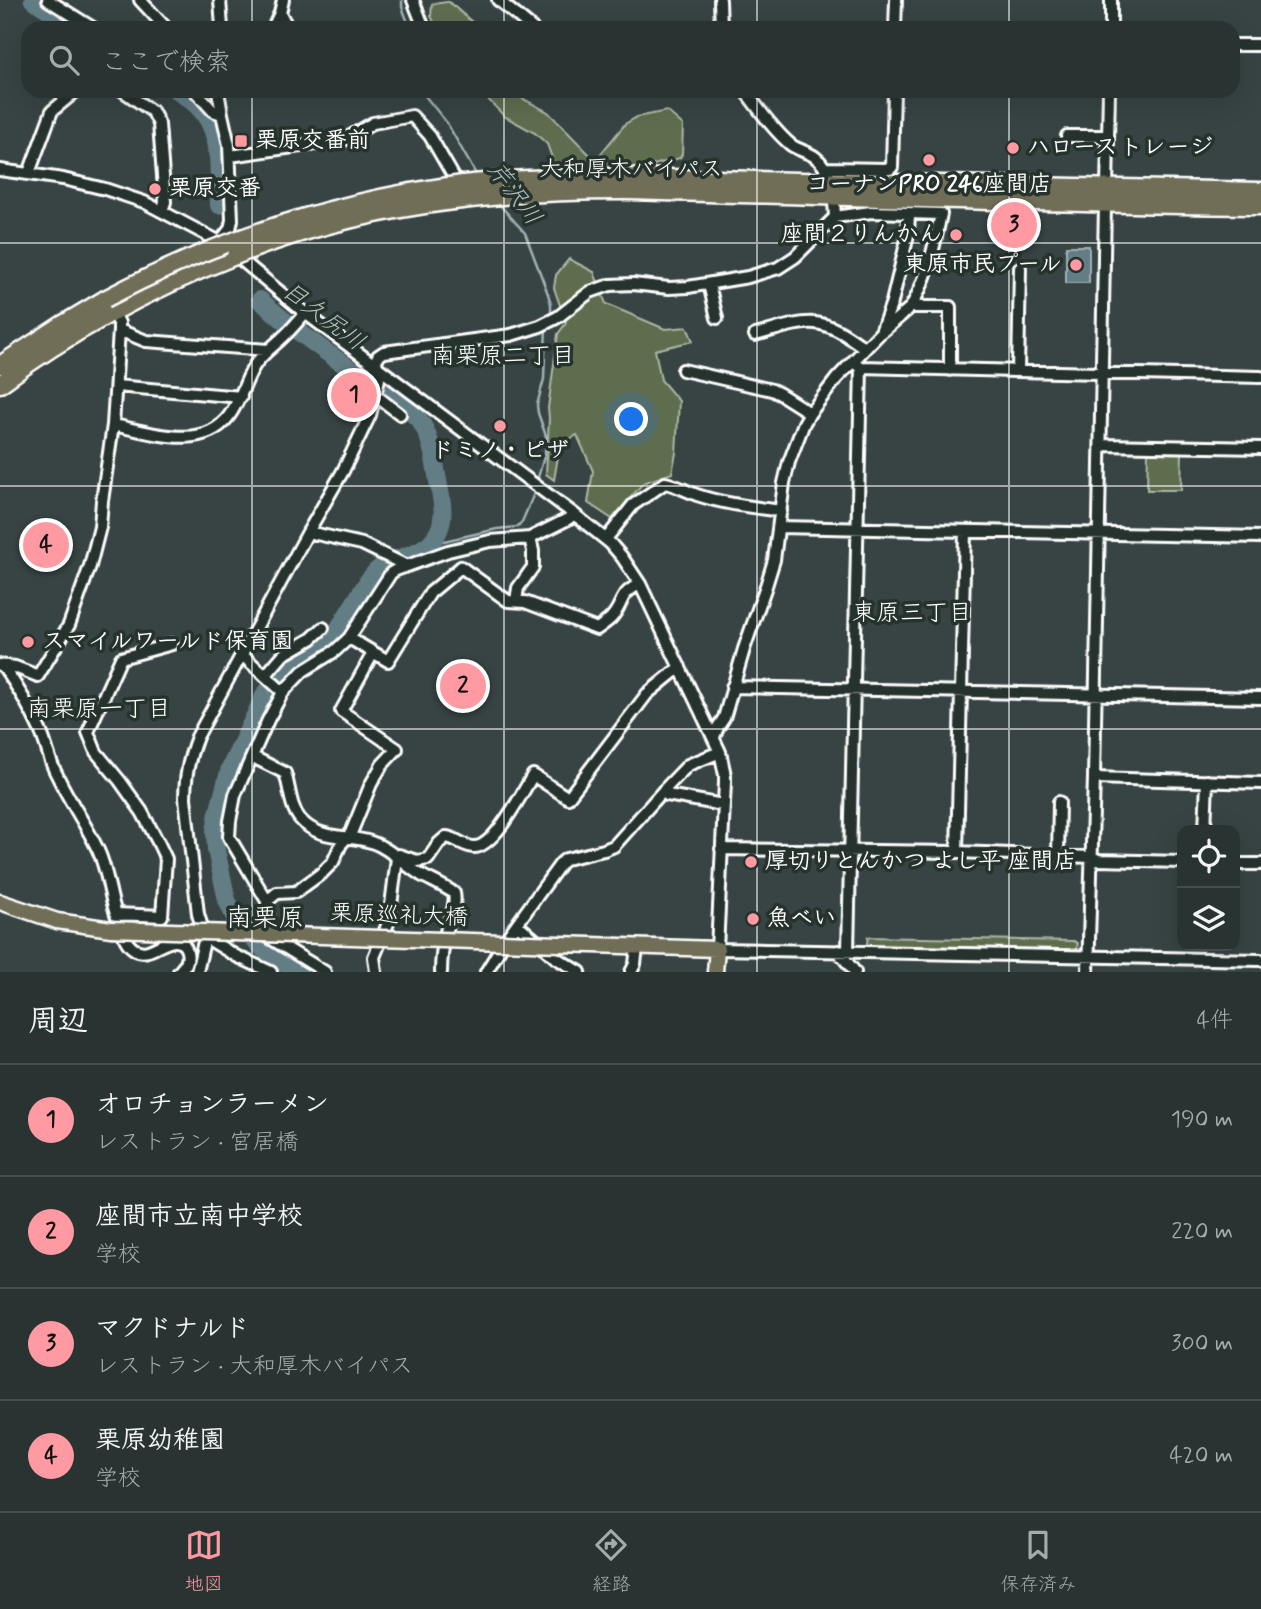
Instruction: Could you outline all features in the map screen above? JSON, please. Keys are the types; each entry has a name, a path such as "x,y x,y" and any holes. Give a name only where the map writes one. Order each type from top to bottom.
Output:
{"highway":[{"name":"大和厚木バイパス","path":"830,182 1105,205 1261,206"},
{"name":"大和厚木バイパス","path":"0,365 63,324 112,307 250,250 326,226 432,204 623,184 830,182 1261,191"},
{"name":"大和厚木バイパス","path":"0,384 112,307"}],"main road":[{"name":"栗原巡礼大橋","path":"2,905 57,921 111,929 716,949"},
{"path":"715,972 716,949"}],"street":[{"path":"48,0 82,21"},
{"path":"141,0 159,21"},
{"path":"220,0 222,21"},
{"path":"276,21 283,0"},
{"path":"413,0 421,21"},
{"path":"498,0 524,21"},
{"path":"720,0 721,21"},
{"path":"895,21 896,0"},
{"path":"1111,0 1111,21"},
{"path":"280,13 284,21"},
{"path":"1240,45 1261,46"},
{"path":"29,173 52,111 68,98"},
{"path":"133,98 153,113 159,124 165,202 162,211"},
{"path":"201,98 213,111 222,114"},
{"path":"219,98 230,156 232,220 230,229 220,242"},
{"path":"750,98 793,146 814,156 830,182 835,217"},
{"path":"830,182 892,167 894,98"},
{"path":"1107,188 1109,98"},
{"path":"230,156 344,140 373,123 412,116 430,136 456,181"},
{"path":"1067,136 1108,136"},
{"path":"0,170 64,179 105,189 144,202 220,242 302,316 606,539 640,584 720,752 725,775 716,949 1261,960"},
{"path":"1088,972 1105,205"},
{"path":"197,972 205,937 198,914 185,798 190,755 197,737 370,415 376,394 378,356 384,352 510,335 558,317 590,292 610,285 688,287 748,277 778,268 795,257 835,217 871,212 941,214 930,265 922,288 911,307 865,348 856,365 810,413 804,423 784,483 774,560 724,718 714,737"},
{"path":"881,332 892,302 908,235 909,213"},
{"path":"1018,371 1020,268"},
{"path":"709,284 717,317"},
{"path":"1,665 38,676 69,625 90,566 100,527 113,425 119,323 112,307"},
{"path":"911,307 950,307 950,370"},
{"path":"113,425 172,436 198,437 213,431 228,418 241,397 253,368 302,316"},
{"path":"755,335 803,323 815,323 840,331 865,348"},
{"path":"119,330 146,341 268,350"},
{"path":"856,365 950,370 1261,377"},
{"path":"855,972 843,951 851,851 858,529 856,365"},
{"path":"682,370 772,390 810,413"},
{"path":"116,386 241,397"},
{"path":"376,394 400,414"},
{"path":"1101,445 1261,448"},
{"path":"606,539 633,505 664,484 734,505 781,511"},
{"path":"326,972 265,935 267,901 229,837 235,795 281,691 303,671 335,651 349,638 391,573 404,564 491,541 530,538 574,514"},
{"path":"779,527 1261,537"},
{"path":"957,852 965,531"},
{"path":"307,532 353,542 404,564"},
{"path":"516,601 518,588 533,567 530,538"},
{"path":"349,638 388,662 430,593 461,567 508,601 525,602 597,629 611,618 629,589 640,584"},
{"path":"265,676 283,655 312,639 323,628"},
{"path":"116,914 162,916 166,859 142,812 96,752 88,732 121,658 172,644"},
{"path":"267,901 277,893 296,892 333,862 341,844 351,833 382,765 397,749 341,711 373,653"},
{"path":"241,654 281,691"},
{"path":"1,665 16,684 41,731 55,773 98,850 112,905 126,942 133,949 147,952 171,941 183,943 187,956 179,972"},
{"path":"397,858 399,855 417,861 428,859 446,837 470,846 481,845 500,828 533,775 568,798 647,694 680,667"},
{"path":"732,687 1261,698"},
{"path":"486,972 561,863 566,859 614,846 688,765 720,752"},
{"path":"253,757 285,773 294,810 303,822 317,832 371,842 451,891 456,897 446,931 441,972"},
{"path":"1094,778 1261,783"},
{"path":"1205,825 1207,781"},
{"path":"663,791 667,795 723,805"},
{"path":"1058,856 1059,802"},
{"path":"721,849 957,852 1177,862"},
{"path":"376,972 374,957 390,921 397,858"},
{"path":"1240,864 1261,864"},
{"path":"517,924 556,958 580,972"},
{"path":"205,937 236,956 271,972"},
{"path":"631,972 637,947"},
{"path":"1202,951 1202,959"}],"green space":[{"path":"449,2 471,21 434,21 432,4"},
{"path":"487,98 522,98 548,112 591,156 599,156 625,124 637,117 667,111 683,125 682,154 680,158 646,167 556,169 547,144 535,133 504,116"},
{"path":"569,259 594,272 606,304 665,329 687,327 693,341 655,350 661,380 679,401 672,473 643,483 612,519 588,503 593,471 577,435 560,445 554,480 546,474 548,408 558,334 566,323 554,288 556,275"},
{"path":"1148,451 1182,451 1181,490 1147,490"},
{"path":"868,937 1078,943 1075,950 895,946 869,945"}],"water":[{"path":"1066,246 1089,246 1089,283 1066,283"}],"waterway":[{"name":"目久尻川","path":"33,0 66,21"},
{"name":"芹沢川","path":"402,0 407,21"},
{"name":"目久尻川","path":"188,98 204,114 215,138 219,165 219,205"},
{"name":"芹沢川","path":"427,98 447,123 477,176"},
{"name":"芹沢川","path":"498,203 525,233 551,304 550,317"},
{"name":"目久尻川","path":"260,300 419,420 431,446 443,510 440,528 432,540 421,549 377,570 337,631 313,655 290,670 265,694 230,768 215,831 216,850 227,900 235,918 261,947 298,972"},
{"name":"芹沢川","path":"537,481 545,453 546,436 537,405 544,379 546,327"},
{"name":"芹沢川","path":"431,542 517,527 522,522 535,491"}],"place":[{"name":"栗原交番前","path":"241,141"},
{"name":"ハローストレージ","path":"1013,148"},
{"name":"コーナンPRO 246座間店","path":"929,160"},
{"name":"栗原交番","path":"155,189"},
{"name":"マクドナルド","path":"1014,225"},
{"name":"座間２りんかん","path":"956,235"},
{"name":"東原市民プール","path":"1076,265"},
{"name":"オロチョンラーメン","path":"354,395"},
{"name":"ドミノ・ピザ","path":"500,426"},
{"name":"栗原幼稚園","path":"46,545"},
{"name":"スマイルワールド保育園","path":"28,642"},
{"name":"座間市立南中学校","path":"463,686"},
{"name":"厚切りとんかつ よし平 座間店","path":"751,862"},
{"name":"魚べい","path":"753,919"}],"district":[{"name":"南栗原二丁目","path":"503,356"},
{"name":"東原三丁目","path":"912,613"},
{"name":"南栗原一丁目","path":"99,709"},
{"name":"南栗原","path":"265,919"}]}
